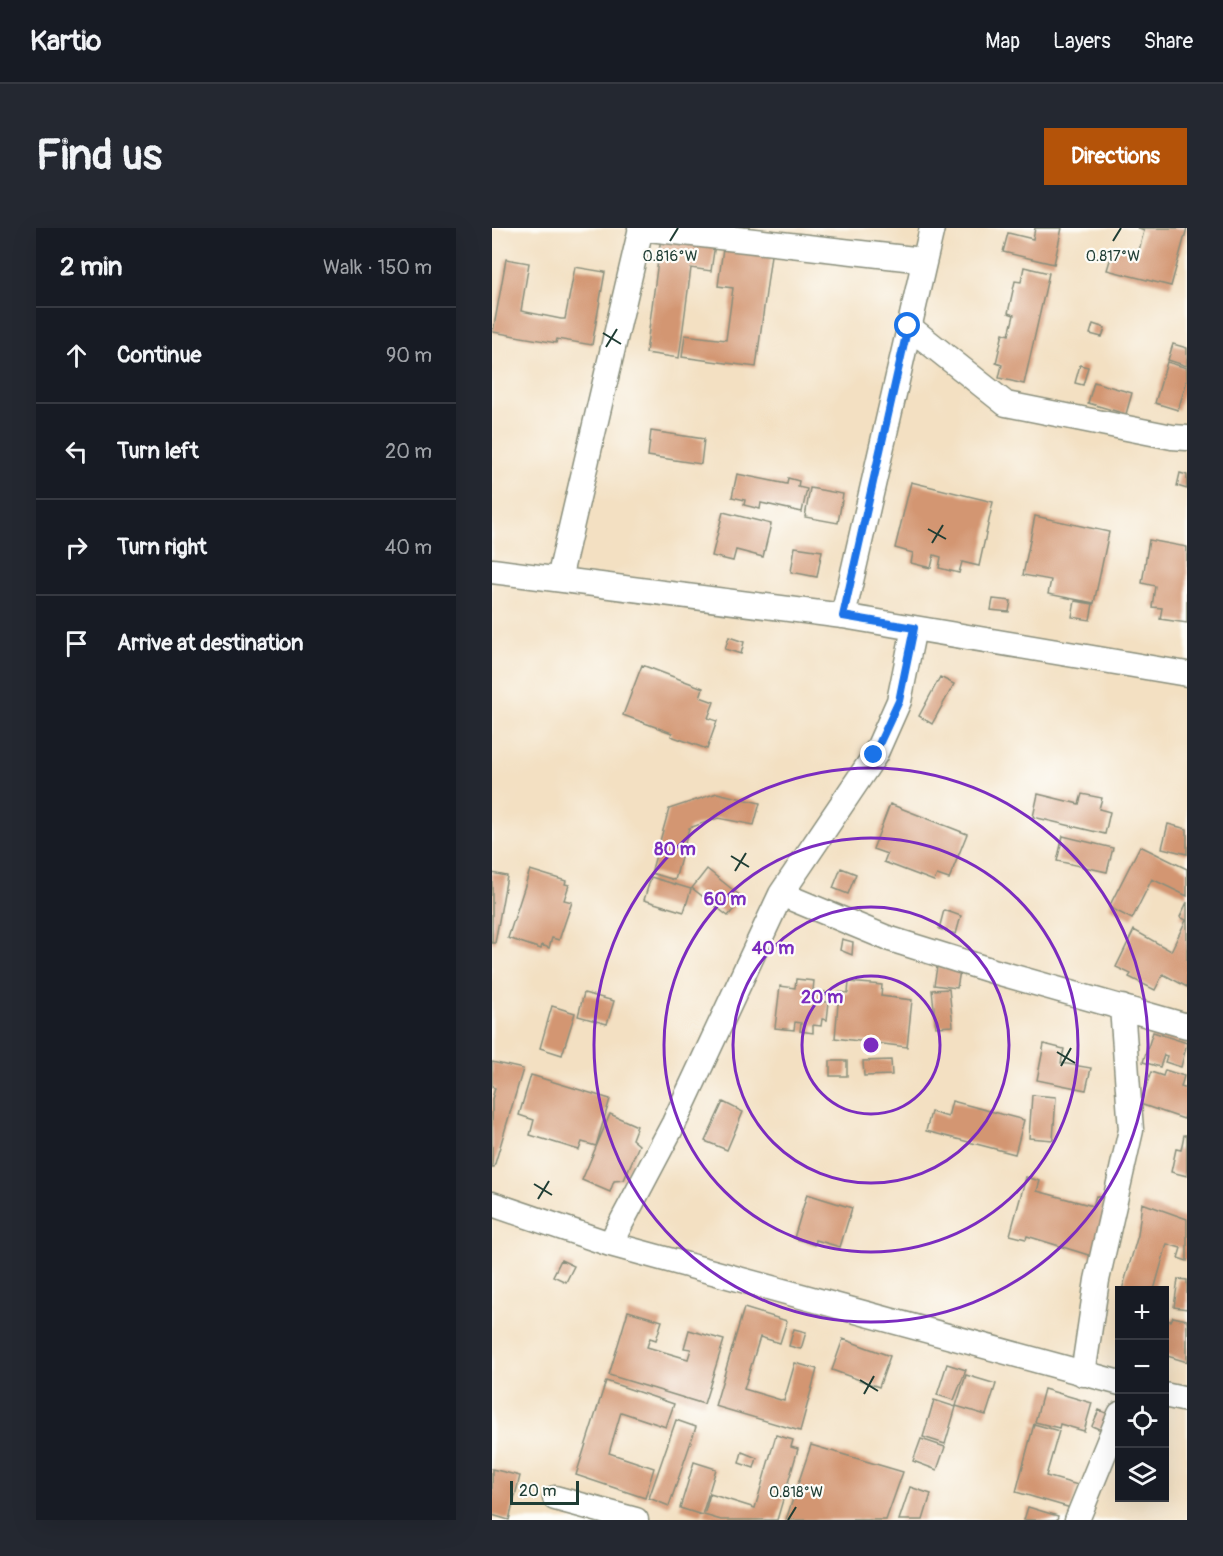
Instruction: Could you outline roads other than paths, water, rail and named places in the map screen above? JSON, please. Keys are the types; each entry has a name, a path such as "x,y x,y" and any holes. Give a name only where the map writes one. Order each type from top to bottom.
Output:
{"street":[{"path":"559,579 640,228 923,260"},
{"path":"843,616 932,228"},
{"path":"908,326 1006,404 1187,438"},
{"path":"492,571 843,616 1187,674"},
{"path":"610,1244 674,1123 781,894 874,755 899,701 914,628"},
{"path":"781,894 887,938 993,971 1187,1026"},
{"path":"1083,1374 1097,1280 1131,1130 1122,1008"},
{"path":"492,1204 610,1244 1115,1382"},
{"path":"1169,1396 1187,1400"},
{"path":"1077,1520 1115,1424"},
{"path":"555,1498 636,1520"}]}
